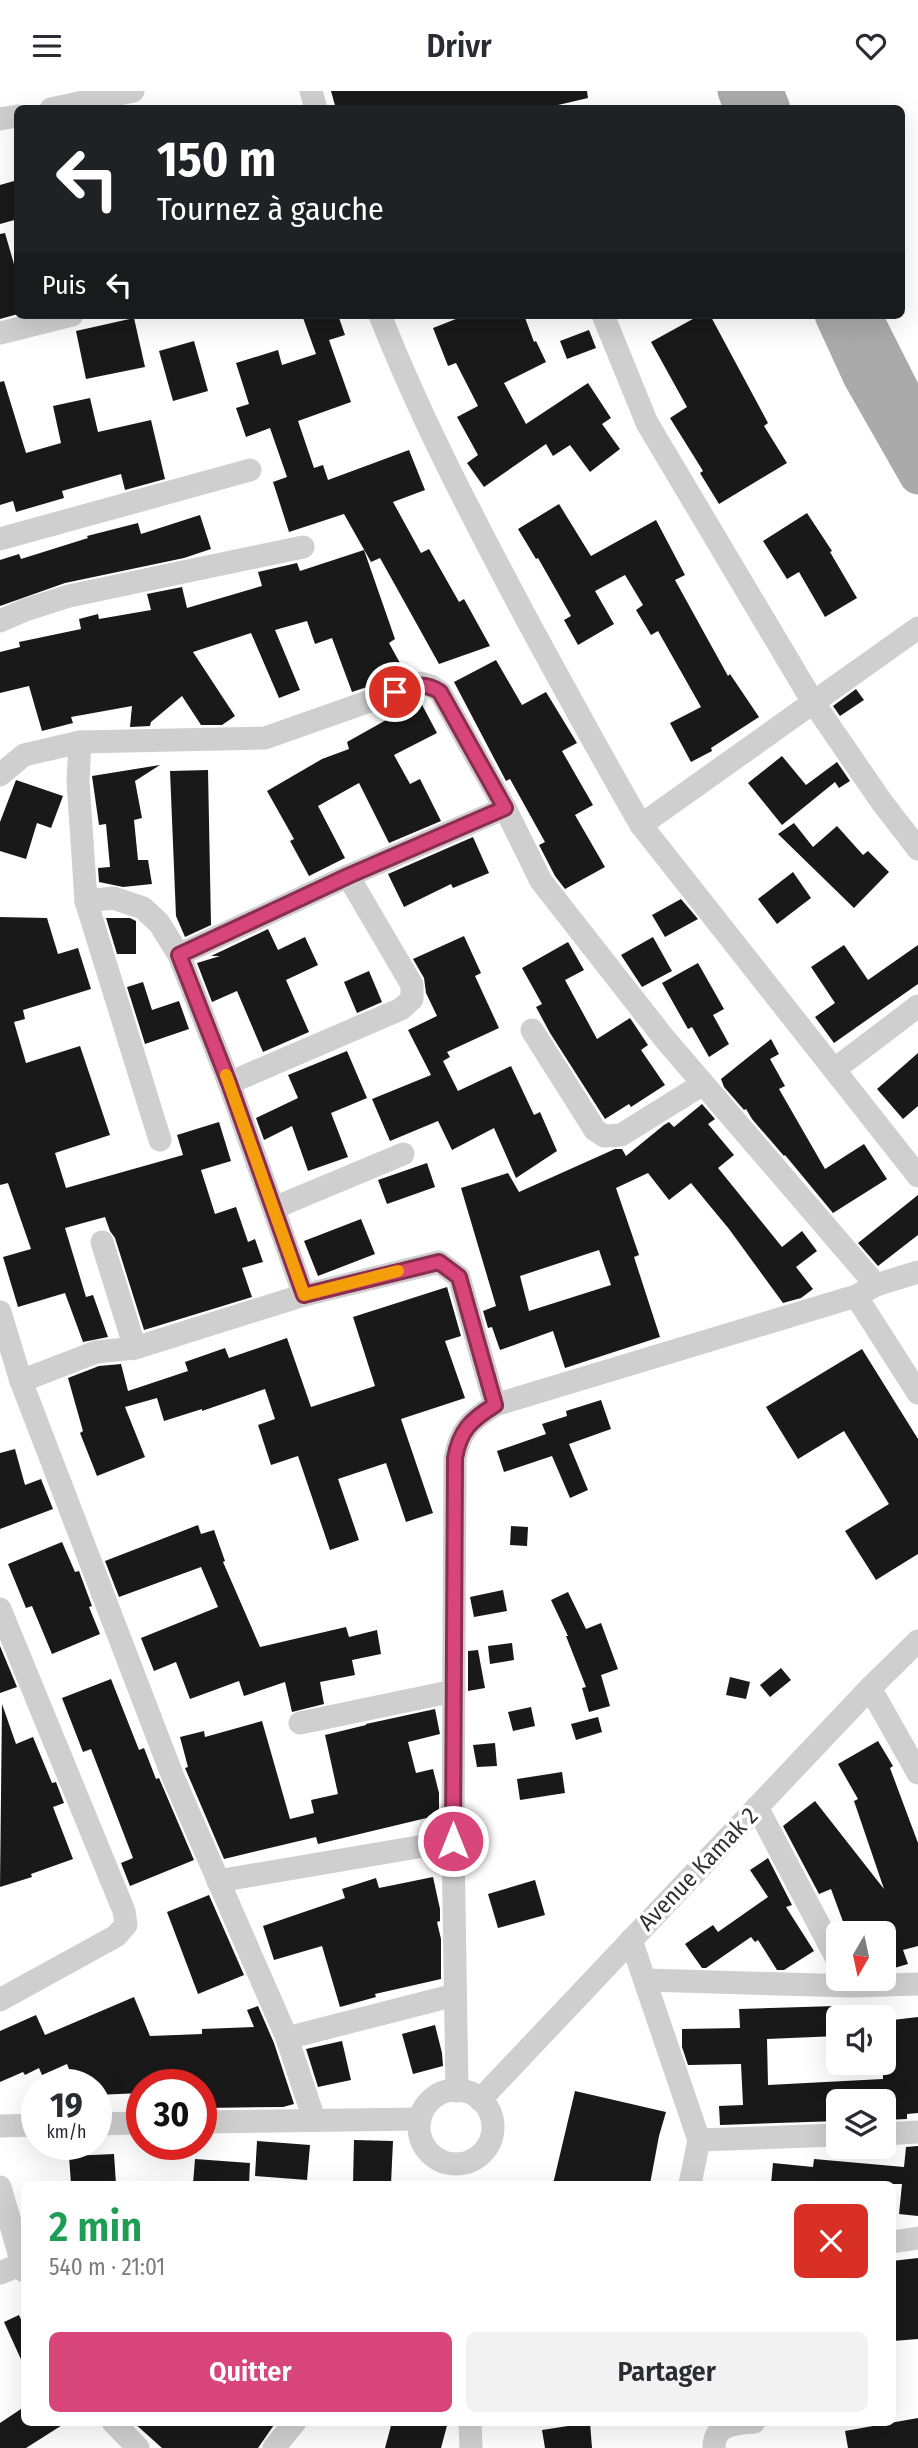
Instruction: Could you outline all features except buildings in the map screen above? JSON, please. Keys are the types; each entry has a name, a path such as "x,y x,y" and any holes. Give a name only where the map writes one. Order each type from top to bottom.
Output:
{"main road":[{"path":"836,319 861,376 918,476"},
{"path":"865,319 918,424"}],"street":[{"path":"69,105 133,91"},
{"path":"0,333 56,319"},
{"path":"382,319 405,378 478,527 641,825 918,1176"},
{"path":"605,319 647,423 813,702 881,801 918,849"},
{"path":"0,539 250,470"},
{"path":"0,621 69,596 303,547"},
{"path":"641,825 918,628"},
{"path":"0,775 24,755 80,742 265,738 421,683 440,692 505,808 541,881 866,1290 918,1393"},
{"path":"80,742 78,781 86,901 160,1140"},
{"path":"179,955 348,876 505,808"},
{"path":"229,1083 401,1009 412,999 412,985 348,876"},
{"path":"86,901 113,898 143,908 159,923 179,955 229,1083 304,1295"},
{"path":"835,1069 918,1006"},
{"path":"531,1030 595,1130 604,1136 621,1135 703,1084"},
{"path":"274,1208 403,1154"},
{"path":"102,1242 135,1348"},
{"path":"21,1381 96,1352 135,1348 304,1295 439,1262 459,1277 495,1405"},
{"path":"457,2091 453,1841 455,1458 459,1438 471,1422 495,1405 918,1272"},
{"path":"0,1312 21,1381 173,1777 288,2038 314,2119"},
{"path":"0,1609 124,1911 126,1925 116,1937 0,2000"},
{"name":"Avenue Kamak 2","path":"480,2099 918,1641"},
{"path":"870,1689 918,1773"},
{"path":"300,1723 454,1691"},
{"path":"757,1807 826,1938"},
{"path":"218,1881 453,1841"},
{"path":"631,1940 699,2140 691,2181"},
{"path":"646,1980 826,1983"},
{"path":"896,1984 918,1984"},
{"path":"288,2038 456,1996"},
{"path":"447,2091 469,2093 480,2099 492,2118 491,2140 477,2158 457,2174 431,2155 423,2145 419,2119 429,2101 447,2091"},
{"path":"217,2122 419,2119"},
{"path":"0,2126 21,2125"},
{"path":"896,2133 918,2132"},
{"path":"699,2140 826,2135"},
{"path":"0,2187 21,2261"},
{"path":"896,2241 918,2238"},
{"path":"0,2273 21,2268"},
{"path":"120,2426 138,2448"},
{"path":"274,2448 292,2426"},
{"path":"470,2426 471,2448"},
{"path":"714,2448 717,2434 725,2426"}],"slow traffic":[{"path":"226,1075 304,1295 398,1271"}],"route":[{"path":"395,692 421,683 440,692 505,808 348,876 179,955 229,1083 304,1295 439,1262 459,1277 495,1405 471,1422 459,1438 455,1458 453,1841"}]}
